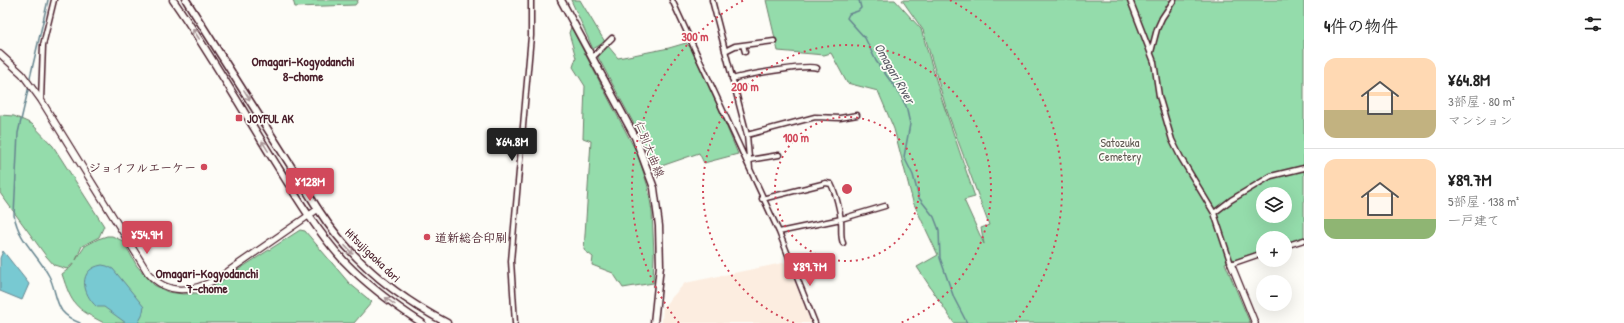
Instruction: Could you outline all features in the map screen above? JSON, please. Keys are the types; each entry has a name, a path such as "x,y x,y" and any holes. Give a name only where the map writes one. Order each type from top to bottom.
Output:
{"main road":[{"name":"Hitsujigaoka dori","path":"173,0 309,216 324,237 354,271 373,288 422,323"},
{"name":"Hitsujigaoka dori","path":"186,0 318,209 349,250 383,282 422,309 448,323"},
{"name":"仁別大曲線","path":"562,0 635,136 654,188 659,226 660,266 654,323"}],"street":[{"path":"41,100 43,45 54,0"},
{"path":"515,323 511,261 531,36 531,0"},
{"path":"672,0 750,173 779,232 815,323"},
{"path":"712,0 747,135 750,173"},
{"path":"1130,0 1151,52 1159,96 1172,140 1214,213 1231,264 1255,323"},
{"path":"1151,52 1157,29 1162,18 1174,0"},
{"path":"593,57 612,38"},
{"path":"725,51 730,47 774,41"},
{"path":"744,45 745,52"},
{"path":"0,54 13,65 35,90 148,273 155,281 170,288 190,290 205,285 217,279 318,209"},
{"path":"732,79 774,70 809,67 817,68"},
{"path":"747,135 815,117 840,118 858,115"},
{"path":"749,160 779,155"},
{"path":"1214,213 1231,200 1271,176 1304,168"},
{"path":"762,199 826,183 831,184 834,190 841,219 841,238 843,243"},
{"path":"779,232 841,219 885,206"},
{"path":"1292,244 1304,240"},
{"path":"1231,264 1256,256"}],"shaded area":[{"path":"787,262 811,323 662,323 663,307 685,283"}],"green space":[{"path":"293,0 358,1 355,5 295,7"},
{"path":"571,0 580,0 605,42 593,49"},
{"name":"Satozuka Cemetery","path":"766,0 895,0 921,29 942,100 975,197 964,200 984,244 981,228 989,225 947,111 923,30 902,0 1304,0 1304,237 1292,241 1292,231 1256,231 1256,252 1225,263 1250,323 954,323 917,267 938,255 913,202 894,129 878,91 847,83 831,53 824,55 778,51"},
{"path":"571,27 638,155 648,187 652,212 654,254 653,283 623,288 613,273 592,265 593,257 584,250 591,141 583,138 585,86 573,67 576,58 569,33"},
{"path":"686,43 690,47 711,89 738,154 704,163 699,153 653,169 642,139 598,57 608,46 618,58 669,48"},
{"path":"0,115 14,116 32,124 53,146 104,226 99,237 82,246 76,260 85,246 98,239 112,236 123,241 137,266 154,285 168,292 183,294 202,293 300,230 305,231 349,283 372,302 354,323 104,323 81,309 69,293 62,274 74,263 67,269 54,265 0,193"}],"water":[{"path":"3,251 29,284 22,300 0,291 0,258"},
{"path":"102,265 113,269 144,307 142,316 138,323 126,323 104,307 97,307 88,296 84,283 85,277 94,267"}],"waterway":[{"path":"29,82 48,0"},
{"name":"Omagari River","path":"857,0 859,0 861,8 858,11 849,14 847,18 865,38 876,61 897,90 906,106 910,124 904,157 913,175 919,198 934,217 939,230 940,258 954,298 967,323"},
{"path":"29,86 18,133 14,215 16,224 24,240 49,276 62,311 70,318 80,323"}],"place":[{"name":"JOYFUL AK","path":"239,118"},
{"name":"ジョイフルエーケー","path":"204,167"},
{"name":"道新総合印刷","path":"427,237"}],"district":[{"name":"Omagari-Kogyodanchi 8-chome","path":"303,68"},
{"name":"Omagari-Kogyodanchi 7-chome","path":"207,280"}]}
